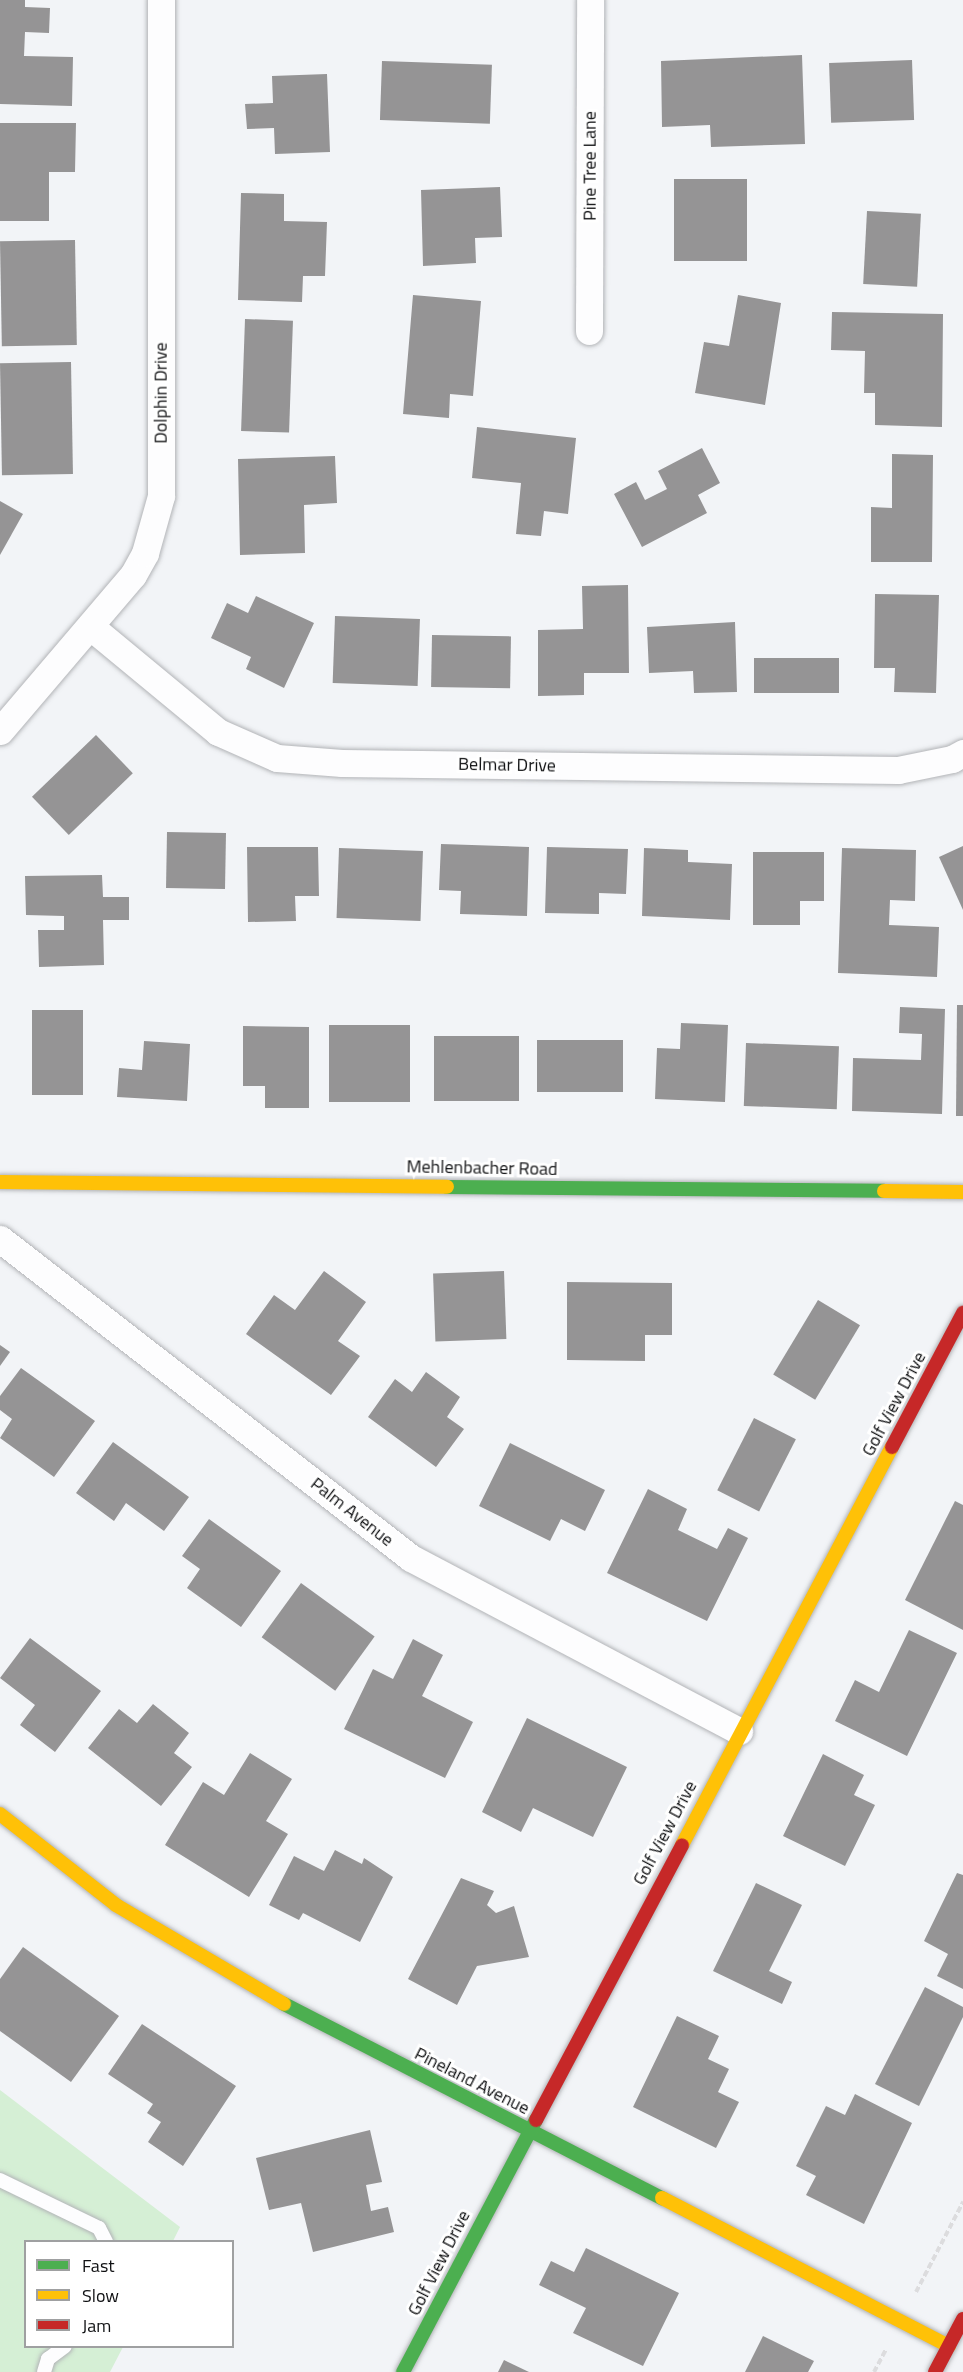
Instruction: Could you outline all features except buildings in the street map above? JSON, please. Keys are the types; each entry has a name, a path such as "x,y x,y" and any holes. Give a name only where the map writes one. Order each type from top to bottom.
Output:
{"street":[{"name":"Dolphin Drive","path":"0,731 91,627 133,574 145,553 161,496 161,0"},
{"name":"Pine Tree Lane","path":"589,331 590,0"},
{"name":"Belmar Drive","path":"91,627 218,732 277,758 342,763 898,770 952,759 963,753"},
{"name":"Mehlenbacher Road","path":"0,1182 963,1192"},
{"name":"Palm Avenue","path":"0,1239 411,1558 739,1731"},
{"name":"Golf View Drive","path":"403,2372 528,2130 963,1313"},
{"name":"Pineland Avenue","path":"0,1814 116,1905 249,1986 949,2346"},
{"path":"935,2372 963,2319"}],"lane":[{"path":"0,2180 99,2228 105,2240"},
{"path":"44,2372 48,2359 62,2348"}],"path":[{"path":"914,2297 963,2202"},
{"path":"874,2372 890,2341"}],"green space":[{"path":"0,2090 180,2227 174,2240 24,2240 24,2348 122,2348 110,2372 0,2372"}],"traffic: fast":[{"path":"447,1187 884,1191"},
{"path":"284,2004 662,2198"},
{"path":"403,2372 536,2120"}],"traffic: slow":[{"path":"0,1182 447,1187"},
{"path":"884,1191 963,1192"},
{"path":"682,1845 892,1447"},
{"path":"0,1814 116,1905 284,2004"},
{"path":"662,2198 949,2346"}],"traffic: jam":[{"path":"892,1447 963,1313"},
{"path":"536,2120 682,1845"},
{"path":"935,2372 963,2319"}]}
